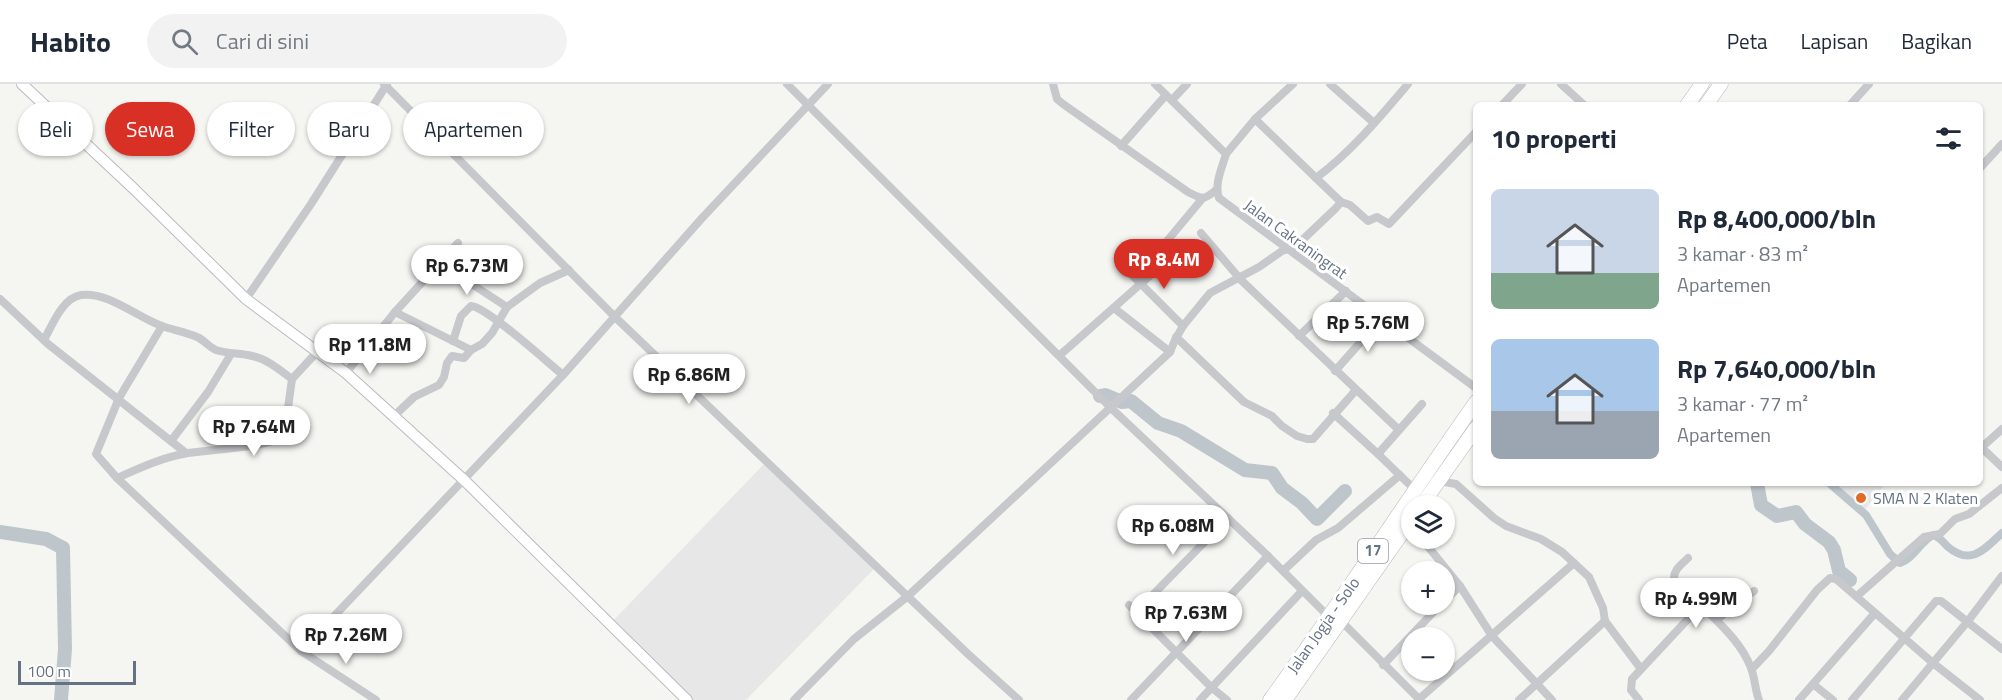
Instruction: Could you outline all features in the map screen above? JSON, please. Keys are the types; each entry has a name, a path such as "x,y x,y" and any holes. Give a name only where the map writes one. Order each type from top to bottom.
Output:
{"highway":[{"path":"1689,102 1702,84"},
{"path":"1708,102 1721,84"},
{"name":"Jalan Jogja - Solo","path":"1285,700 1414,489 1473,406"},
{"path":"1428,495 1473,432"},
{"name":"Jalan Jogja - Solo","path":"1270,700 1401,535"}],"street":[{"path":"22,84 133,188 246,299 346,373 464,480 687,700"},
{"path":"786,84 1111,408 1302,591 1335,619 1419,699 1574,563"},
{"path":"301,651 563,375 703,217 828,84"},
{"path":"1053,84 1057,99 1121,146 1188,192 1202,199"},
{"path":"1155,84 1226,154"},
{"path":"1121,146 1169,97 1187,84"},
{"path":"1060,355 1162,265 1156,256 1157,253 1202,199 1207,198 1216,190 1226,154 1255,120 1293,84"},
{"path":"1330,84 1374,123"},
{"path":"1316,178 1332,166 1408,84"},
{"path":"1505,102 1522,84"},
{"path":"1561,84 1581,102"},
{"path":"1853,102 1869,84"},
{"path":"246,299 386,85 615,317 1019,700"},
{"path":"1255,120 1341,202 1350,205 1368,221 1377,218 1389,224 1473,135"},
{"path":"1983,165 2002,144"},
{"name":"Jalan Cakraningrat","path":"1216,190 1219,198 1234,211 1473,386"},
{"path":"794,700 854,639 908,596 1170,352 1183,326 1210,293 1299,244 1341,202"},
{"path":"1202,233 1238,277 1399,430"},
{"path":"346,373 395,312 458,243"},
{"path":"441,264 507,307"},
{"path":"394,416 414,397 439,385 452,356 464,358 471,350 483,344 507,307 540,283 569,270"},
{"path":"1128,271 1183,326"},
{"path":"1299,336 1346,291"},
{"path":"44,340 60,311 69,301 79,295 91,296 113,301 162,326 200,338 214,349 231,354 254,356 274,365 292,379"},
{"path":"0,299 44,340 186,453"},
{"path":"453,341 461,316 471,306 476,307 499,322 563,375"},
{"path":"1114,308 1170,352"},
{"path":"395,312 471,350"},
{"path":"1335,371 1382,318"},
{"path":"162,326 119,399 96,454 117,478 301,651 376,700"},
{"path":"1176,337 1244,402 1272,416 1297,436 1307,439 1312,438 1356,390"},
{"path":"117,478 154,462 186,453 244,446 284,436 292,379 317,352"},
{"path":"171,441 208,392 231,354"},
{"path":"1378,454 1422,404"},
{"path":"1333,413 1414,489"},
{"path":"1983,445 2002,429"},
{"path":"1983,449 2002,467"},
{"path":"1283,571 1316,540 1338,528 1400,475"},
{"path":"1425,475 1438,481 1456,484 1506,526 1541,539 1562,552 1589,577 1598,593 1605,621 1641,669"},
{"path":"1857,596 1924,537 1940,534 1955,519 1969,514 2002,488"},
{"path":"1136,612 1228,518"},
{"path":"1430,549 1460,586 1492,636 1552,700"},
{"path":"1131,700 1268,556"},
{"path":"1688,558 1676,570 1674,580 1716,620 1742,651 1752,669 1757,696 1748,700"},
{"path":"1902,700 2002,576"},
{"path":"1752,669 1817,590 1830,578 1836,579 1857,596 1933,663 1980,700"},
{"path":"1455,591 1460,586"},
{"path":"1200,700 1302,591"},
{"path":"1716,620 1754,591"},
{"path":"1852,700 1936,601 1941,601 1968,621 2002,650"},
{"path":"1635,699 1630,686 1632,679 1701,605"},
{"path":"1129,606 1227,700"},
{"path":"1799,700 1875,613"},
{"path":"1383,665 1431,615"},
{"path":"1519,700 1605,621"},
{"path":"1813,684 1833,700"}],"shaded area":[{"path":"764,464 875,568 746,700 687,700 610,624"},
{"name":"SMA N 2 Klaten","path":"1836,486 1884,486 1863,512"}],"waterway":[{"path":"1100,396 1105,395 1122,402 1131,401 1158,423 1181,431 1245,470 1272,473 1282,488 1302,503 1317,519 1345,491"},
{"path":"1758,486 1761,505 1777,516 1796,512 1805,524 1829,542 1834,550 1839,571 1850,580"},
{"path":"1832,486 1866,515 1890,554 1900,563 1909,558 1933,535 1940,538 1956,553 1970,555 1983,550 2002,533"},
{"path":"0,532 46,539 63,548 65,649 61,700"}],"place":[{"name":"SMA N 2 Klaten","path":"1861,498"}]}
